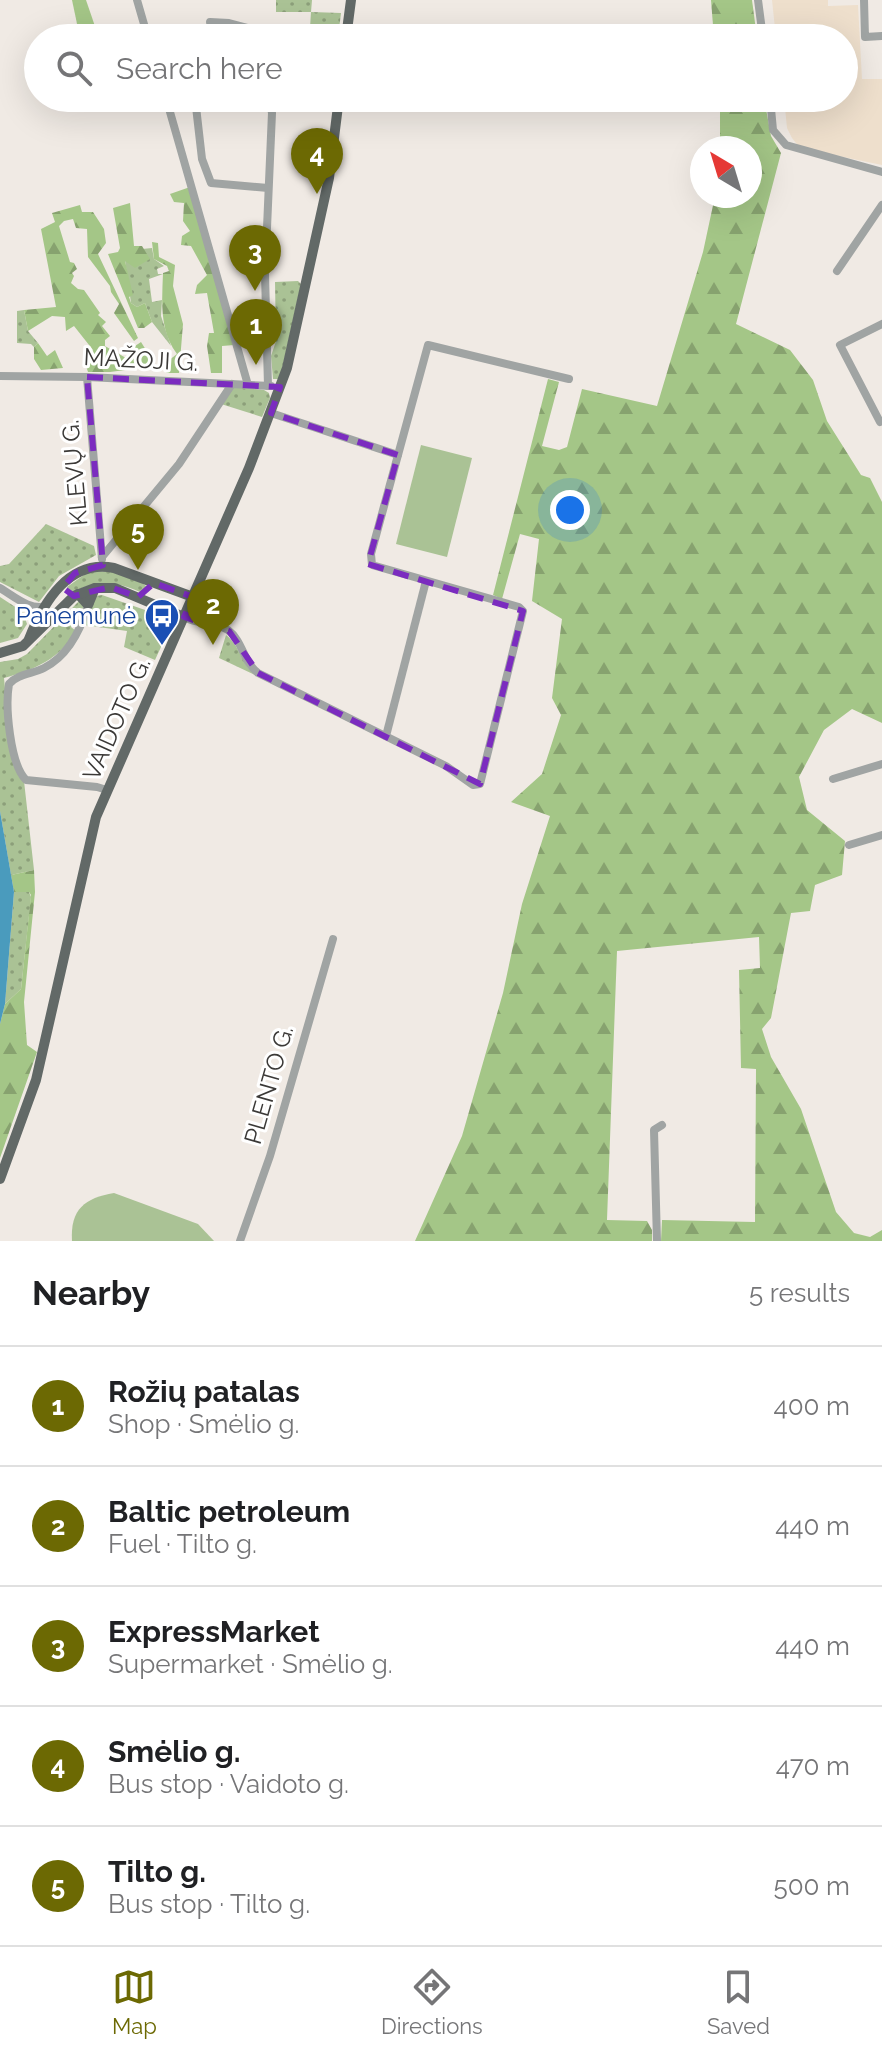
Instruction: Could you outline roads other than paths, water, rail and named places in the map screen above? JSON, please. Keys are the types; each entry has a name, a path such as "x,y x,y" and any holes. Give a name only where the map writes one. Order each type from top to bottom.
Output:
{"main road":[{"path":"348,24 351,0"},
{"name":"VAIDOTO G.","path":"0,1179 33,1091 91,836 107,790 193,597 287,368 329,178 337,112"},
{"path":"28,642 33,628 63,582 75,573 102,562 193,597"},
{"path":"138,597 149,591 146,580"},
{"path":"63,582 66,593 76,595 88,605 95,588"},
{"path":"0,653 15,650 28,642 76,595 95,588 110,587 184,617"}],"street":[{"path":"137,0 144,24"},
{"path":"758,0 761,24"},
{"path":"864,0 865,37 882,36"},
{"path":"210,22 233,24"},
{"path":"170,112 248,385"},
{"path":"197,112 202,159 211,183 268,188"},
{"path":"268,386 265,274 272,112"},
{"path":"771,112 773,130 786,145 882,172"},
{"path":"837,271 882,205"},
{"path":"880,422 840,345 882,324"},
{"path":"184,617 199,624 224,628 235,636 247,662 258,673 446,766 473,785 480,784 523,611 519,607 372,565 371,554 428,345 569,379"},
{"name":"MAŽOJI G.","path":"0,376 87,377 280,387"},
{"name":"KLEVŲ G.","path":"87,377 102,562"},
{"path":"102,562 179,464 232,384"},
{"path":"872,407 882,402"},
{"path":"271,413 398,455"},
{"path":"386,736 426,581"},
{"path":"0,588 29,606 40,609 46,606"},
{"path":"88,605 77,635 62,654 46,667 15,678 9,684 11,733 17,769 26,780 107,790"},
{"path":"29,606 33,628"},
{"path":"833,779 882,764"},
{"path":"849,845 882,835"},
{"name":"PLENTO G.","path":"240,1241 270,1156 333,939"},
{"path":"657,1241 654,1130 662,1125"}],"water":[{"path":"0,811 14,892 5,1004 0,1024"}],"place":[{"name":"Smėlio g.","path":"317,194"},
{"name":"ExpressMarket","path":"255,291"},
{"name":"Rožių patalas","path":"256,365"},
{"name":"Tilto g.","path":"138,570"},
{"name":"Baltic petroleum","path":"213,645"},
{"name":"Panemunė","path":"162,647"}]}
